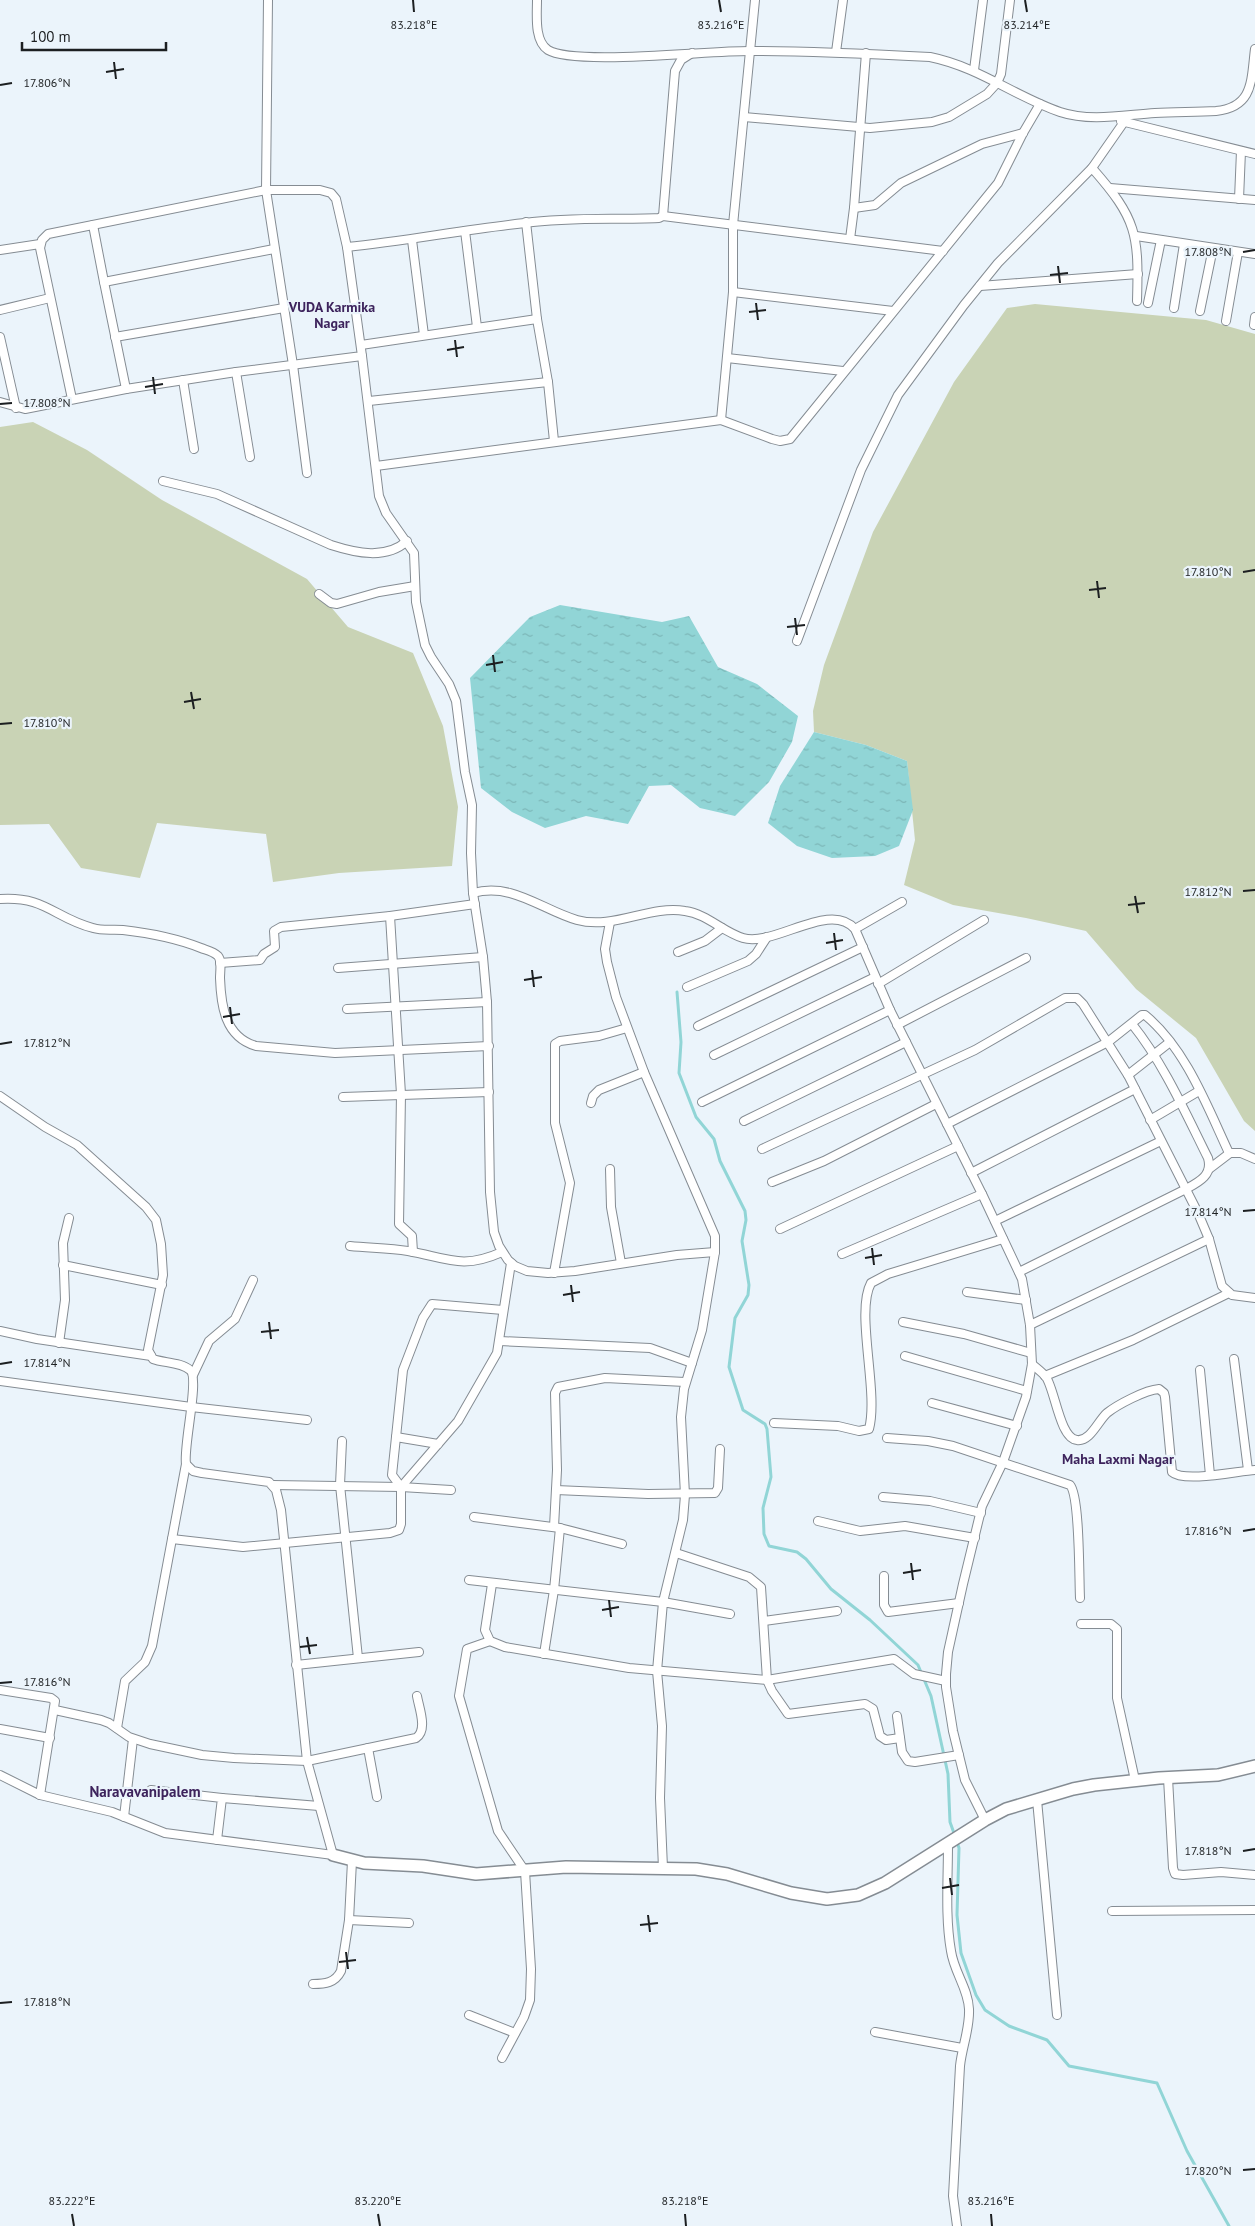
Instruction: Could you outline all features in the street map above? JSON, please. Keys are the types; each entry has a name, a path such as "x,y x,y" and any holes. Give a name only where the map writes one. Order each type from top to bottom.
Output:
{"street":[{"path":"268,0 266,190 308,473"},
{"path":"537,0 539,38 542,44 550,51 589,56 750,50 866,53 930,57 957,63 974,70 1040,104 1062,112 1104,117 1255,154"},
{"path":"721,420 733,292 733,225 755,0"},
{"path":"836,52 843,0"},
{"path":"974,70 983,0"},
{"path":"744,117 860,128 891,127 941,120 987,94 997,83 1001,74 1010,0"},
{"path":"1104,117 1216,111 1234,108 1244,99 1248,92 1255,49"},
{"path":"663,216 675,71 681,60 696,52"},
{"path":"850,239 866,53"},
{"path":"376,466 721,420 772,439 780,441 790,439 843,371 998,183 1040,104"},
{"path":"797,641 852,494 889,411 908,381 998,263 1092,168 1124,122"},
{"path":"854,208 875,205 901,183 982,144 1023,133"},
{"path":"1239,198 1241,151"},
{"path":"1092,168 1110,188 1124,209 1136,236 1137,301"},
{"path":"1110,188 1255,200"},
{"path":"72,399 44,276 40,244 44,237 53,232 266,190 320,190 331,193 336,199 347,247 382,505 414,553 417,612 430,657 450,684 456,701 464,772 472,805 471,853 473,893 483,957 487,1002 491,1210 494,1232 502,1252 511,1263 527,1271 575,1272 677,1254 715,1252"},
{"path":"347,247 412,240 526,222 579,218 659,218 663,216 943,251"},
{"path":"526,222 537,318 548,382 554,442"},
{"path":"93,225 126,389"},
{"path":"465,231 477,327"},
{"path":"1136,236 1255,254"},
{"path":"412,240 424,335"},
{"path":"1148,303 1161,240"},
{"path":"0,250 40,244"},
{"path":"1174,308 1184,244"},
{"path":"1200,311 1213,248"},
{"path":"104,282 274,249"},
{"path":"1226,321 1238,252"},
{"path":"980,286 1138,274"},
{"path":"733,292 893,311"},
{"path":"0,310 50,298"},
{"path":"115,337 284,308"},
{"path":"361,345 537,318"},
{"path":"0,337 16,408"},
{"path":"0,402 25,409 183,380 362,356"},
{"path":"727,358 843,371"},
{"path":"236,372 250,457"},
{"path":"183,380 194,449"},
{"path":"369,401 548,382"},
{"path":"163,481 217,494 331,546 351,552 388,552 398,548 407,541"},
{"path":"320,594 331,603 338,604 387,590 415,586"},
{"path":"473,893 484,890 510,892 575,919 596,923 680,910 706,917 722,928 746,939 767,937 824,920 840,921 852,925 855,929 897,1025 923,1074 1019,1272 1030,1325 1032,1364 1027,1391 1017,1426 980,1513 948,1652 946,1681 959,1755 965,1780 985,1820"},
{"path":"0,899 16,898 36,902 93,928 130,931 186,942 212,952 219,957 221,997 230,1027 238,1038 256,1046 335,1053 488,1046"},
{"path":"855,929 902,902"},
{"path":"220,963 260,960 264,954 275,946 274,931 280,927 390,916 475,904"},
{"path":"390,916 401,1094 399,1224 412,1236 413,1252"},
{"path":"714,1055 877,980 984,920"},
{"path":"610,922 606,941 607,962 616,997 644,1072 715,1236 715,1252 702,1330 685,1382 682,1417 683,1520 662,1602 657,1671 662,1726 660,1798 663,1868"},
{"path":"678,952 705,941 722,928"},
{"path":"686,987 748,961 756,954 767,937"},
{"path":"698,1026 863,947"},
{"path":"338,968 483,957"},
{"path":"897,1025 1026,958"},
{"path":"762,1149 975,1050 1070,997 1080,999 1128,1075 1186,1189 1209,1239 1220,1280 1229,1293 1241,1297 1255,1298"},
{"path":"347,1010 487,1002"},
{"path":"702,1102 890,1010"},
{"path":"947,1124 1108,1042 1142,1015 1145,1015 1170,1042 1199,1091 1228,1153"},
{"path":"1132,1024 1154,1055 1180,1103 1208,1158 1209,1169"},
{"path":"554,1273 570,1183 555,1123 555,1044 560,1041 599,1036 628,1028"},
{"path":"744,1121 906,1042"},
{"path":"1128,1075 1170,1042"},
{"path":"591,1103 593,1096 599,1090 644,1072"},
{"path":"971,1173 1135,1089"},
{"path":"1150,1120 1199,1091"},
{"path":"342,1096 489,1092"},
{"path":"0,1096 45,1128 77,1145 146,1207 156,1220 160,1231 163,1262 162,1285 149,1347 150,1356"},
{"path":"772,1182 824,1160 936,1104"},
{"path":"995,1221 1161,1141"},
{"path":"780,1229 958,1146"},
{"path":"1019,1272 1186,1189 1201,1180 1209,1169 1228,1153 1241,1153 1255,1159"},
{"path":"610,1169 611,1207 621,1263"},
{"path":"842,1254 982,1194"},
{"path":"59,1343 66,1300 63,1243 69,1218"},
{"path":"774,1423 838,1426 859,1431 869,1429 870,1361 867,1298 871,1283 888,1274 1003,1239"},
{"path":"1030,1325 1209,1239"},
{"path":"350,1246 413,1252 456,1262 484,1259 502,1252"},
{"path":"401,1487 458,1421 494,1358 500,1341 511,1263"},
{"path":"63,1265 162,1285"},
{"path":"117,1728 125,1681 145,1662 152,1646 186,1464 185,1450 191,1408 193,1375 209,1341 234,1319 252,1280"},
{"path":"967,1292 1026,1300"},
{"path":"1045,1376 1134,1340 1229,1293"},
{"path":"172,1539 243,1547 390,1533 399,1530 401,1527 401,1487 392,1475 403,1370 423,1318 432,1304 504,1310"},
{"path":"903,1322 972,1336 1031,1353"},
{"path":"0,1331 16,1336 150,1356 159,1361 188,1368 193,1375"},
{"path":"500,1341 650,1348 692,1363"},
{"path":"905,1356 1027,1391"},
{"path":"1032,1364 1045,1376 1056,1400 1062,1426 1069,1437 1077,1441 1086,1437 1107,1413 1149,1391 1160,1390 1164,1397 1172,1472 1182,1476 1252,1470 1234,1359"},
{"path":"1200,1370 1210,1475"},
{"path":"544,1654 554,1590 557,1528 555,1393 558,1387 605,1378 685,1382"},
{"path":"0,1382 191,1408 307,1420"},
{"path":"932,1404 1017,1426"},
{"path":"396,1437 438,1444"},
{"path":"887,1438 939,1443 1003,1462 1065,1483 1073,1488 1076,1507 1080,1598"},
{"path":"342,1441 340,1485 358,1658"},
{"path":"556,1490 712,1494 717,1491 720,1449"},
{"path":"186,1464 193,1471 261,1480 273,1485 340,1485 451,1490"},
{"path":"273,1485 278,1494 281,1510 307,1761 333,1855"},
{"path":"883,1497 930,1501 980,1513"},
{"path":"474,1517 557,1528 622,1544"},
{"path":"818,1522 860,1531 905,1526 975,1538"},
{"path":"676,1552 753,1580 761,1587 767,1680 772,1691 788,1714 865,1704 873,1709 880,1736 886,1740 900,1738"},
{"path":"884,1576 884,1605 888,1612 959,1604"},
{"path":"469,1580 662,1602 730,1614"},
{"path":"490,1641 485,1630 492,1584"},
{"path":"764,1621 837,1611"},
{"path":"1081,1624 1111,1624 1117,1629 1117,1698 1135,1780"},
{"path":"502,2058 527,2010 531,1991 525,1871 498,1831 459,1696 467,1649 490,1641 505,1647 657,1671 767,1680 890,1659 897,1660 908,1670 918,1675 946,1681"},
{"path":"296,1664 419,1652"},
{"path":"0,1690 51,1698 55,1701 40,1795"},
{"path":"55,1710 95,1718 133,1738 202,1755 307,1761 419,1736 423,1728 417,1696"},
{"path":"897,1716 902,1752 908,1761 916,1762 959,1755"},
{"path":"0,1729 50,1738"},
{"path":"124,1817 133,1738"},
{"path":"368,1748 377,1797"},
{"path":"0,1775 40,1795 124,1817 165,1833 333,1855 352,1861 423,1866 476,1874 566,1867 696,1869 727,1874 809,1898 846,1898 885,1883 985,1820 1006,1809 1080,1788 1135,1780 1218,1776 1255,1766"},
{"path":"1168,1778 1173,1868 1175,1874 1221,1872 1255,1875"},
{"path":"151,1790 319,1806"},
{"path":"217,1840 222,1798"},
{"path":"1036,1800 1057,2015"},
{"path":"953,1841 948,1927 951,1953 965,1988 969,2008 968,2028 962,2048 953,2196 957,2226"},
{"path":"313,1984 324,1984 338,1978 349,1920 352,1861"},
{"path":"1112,1911 1255,1910"},
{"path":"349,1920 408,1923"},
{"path":"469,2015 515,2033"},
{"path":"875,2032 962,2048"}],"green space":[{"path":"1035,304 1206,320 1255,334 1255,1131 1244,1121 1196,1038 1136,989 1086,931 953,905 904,885 915,840 907,761 866,745 814,732 813,711 824,665 873,532 954,382 1007,308"},
{"path":"33,422 87,450 162,500 307,579 348,627 413,653 443,726 458,807 452,866 339,873 273,882 266,834 157,823 140,878 81,868 49,824 0,825 0,427"}],"water":[{"path":"560,605 662,622 689,616 718,667 757,684 798,716 792,742 769,782 735,816 700,808 671,785 649,786 628,824 586,816 545,828 512,812 481,788 470,678 530,617"},
{"path":"814,732 866,745 907,761 913,810 899,846 875,856 832,858 797,846 768,823 780,786"}],"waterway":[{"path":"677,992 681,1042 679,1073 696,1117 714,1139 720,1161 745,1211 746,1220 742,1241 749,1285 748,1295 735,1318 729,1367 743,1410 765,1424 767,1429 771,1477 763,1508 764,1534 769,1546 797,1552 806,1559 831,1589 870,1620 918,1665 931,1696 948,1774 950,1822 955,1836"},
{"path":"957,1842 959,1848 957,1915 961,1953 976,1995 985,2010 1009,2026 1047,2040 1069,2066 1157,2083 1187,2151 1229,2226"}],"district":[{"name":"VUDA Karmika Nagar","path":"332,316"},
{"name":"Maha Laxmi Nagar","path":"1118,1459"},
{"name":"Naravavanipalem","path":"145,1792"}]}
